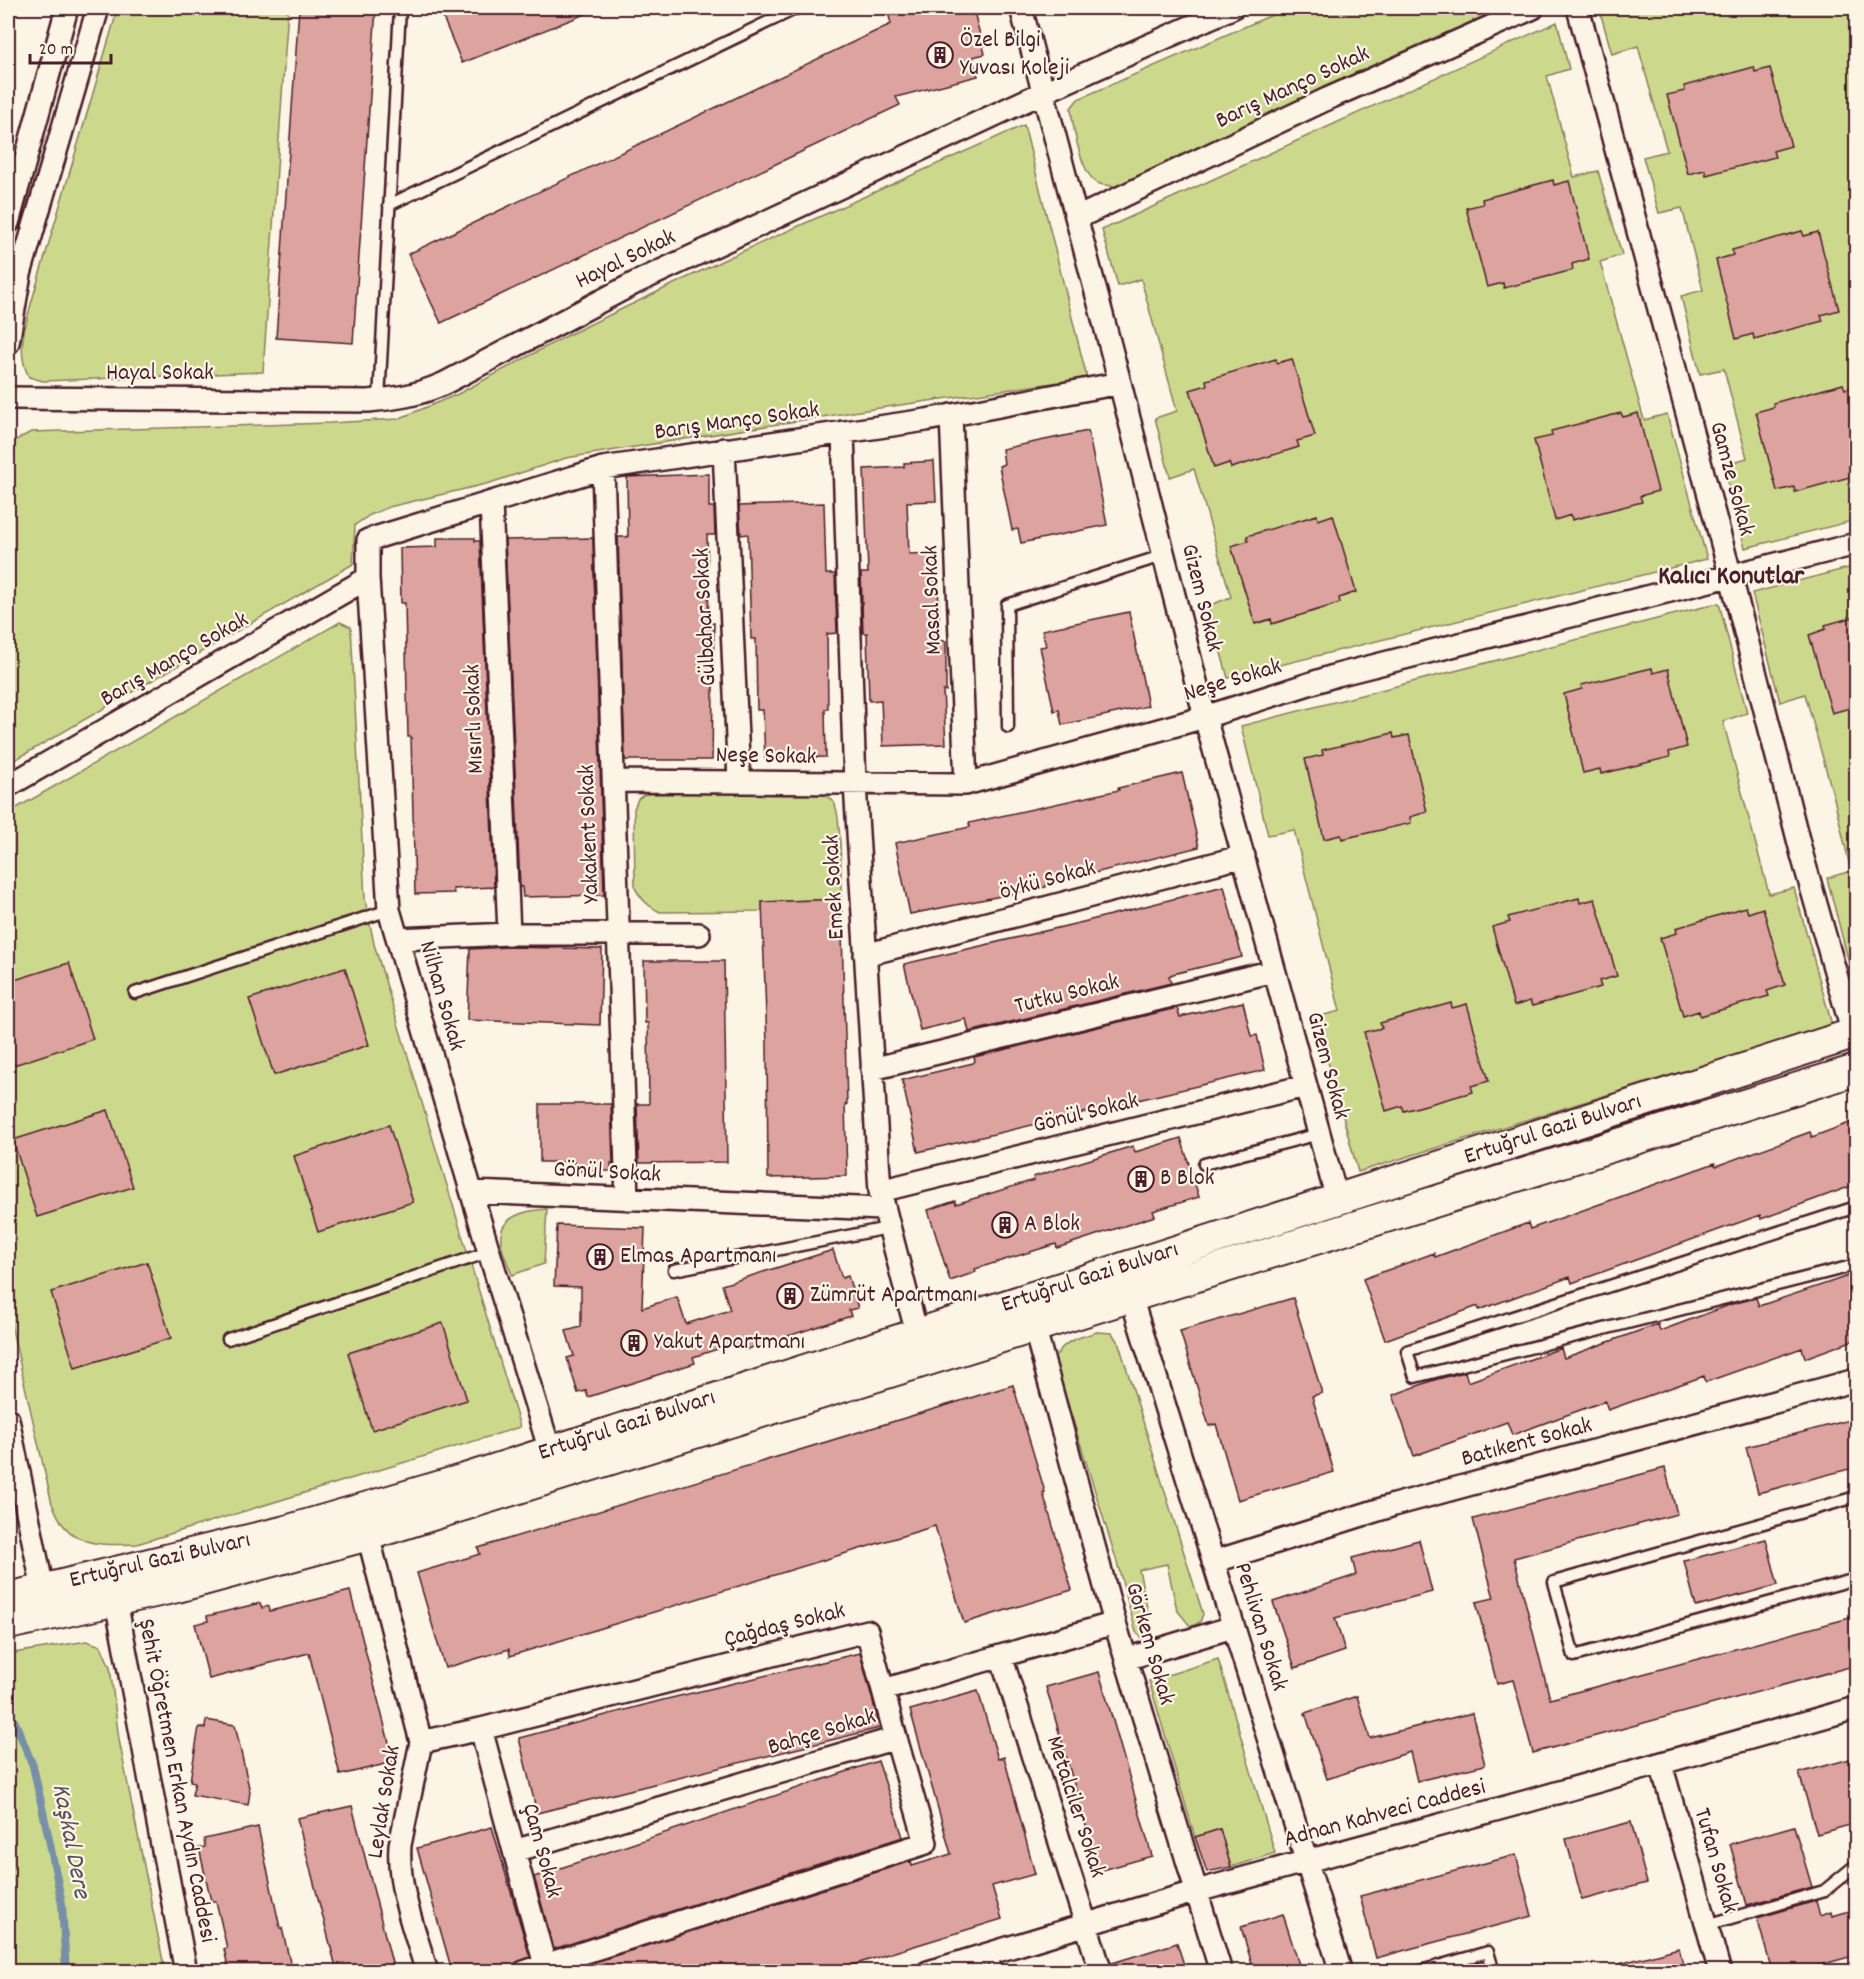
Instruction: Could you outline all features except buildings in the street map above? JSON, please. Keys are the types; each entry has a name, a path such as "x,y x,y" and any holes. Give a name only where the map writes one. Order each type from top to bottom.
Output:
{"main road":[{"name":"Ertuğrul Gazi Bulvarı","path":"8,1603 43,1589 286,1531 465,1479 1855,1034"},
{"name":"Ertuğrul Gazi Bulvarı","path":"8,1603 116,1601 177,1587 368,1535 1857,1070"}],"street":[{"path":"8,223 67,8"},
{"path":"8,343 14,271 98,8"},
{"name":"Gizem Sokak","path":"1021,8 1120,383 1204,717 1337,1199"},
{"name":"Hayal Sokak","path":"8,398 379,400 421,393 443,384 635,283 1044,92 1232,8"},
{"name":"Barış Manço Sokak","path":"1077,218 1327,99 1533,8"},
{"name":"Gamze Sokak","path":"1578,8 1731,577 1802,855 1855,1034"},
{"name":"Barış Manço Sokak","path":"368,540 603,468 951,415 1120,383"},
{"name":"Masal Sokak","path":"951,415 966,784"},
{"name":"Emek Sokak","path":"843,432 855,784 872,1069 884,1209 917,1334"},
{"name":"Gülbahar Sokak","path":"724,448 738,782"},
{"name":"Yakakent Sokak","path":"603,468 627,1200"},
{"name":"Mısırlı Sokak","path":"491,502 509,934"},
{"name":"Nilhan Sokak","path":"368,540 368,578 389,910 550,1451"},
{"name":"Neşe Sokak","path":"614,781 966,784 1204,717 1337,675 1857,544"},
{"name":"Barış Manço Sokak","path":"8,786 368,578"},
{"name":"öykü Sokak","path":"865,955 1244,856"},
{"path":"398,939 509,934 699,934"},
{"name":"Tutku Sokak","path":"872,1069 1274,971"},
{"name":"Gönül Sokak","path":"472,1192 884,1209 1305,1086"},
{"name":"Pehlivan Sokak","path":"1131,1297 1341,1971"},
{"name":"Görkem Sokak","path":"1026,1299 1115,1623 1221,1971"},
{"name":"Batıkent Sokak","path":"1213,1562 1394,1505 1857,1380"},
{"path":"8,1419 43,1589"},
{"name":"Leylak Sokak","path":"368,1535 421,1742 398,1862 400,1878 427,1971"},
{"name":"Şehit Öğretmen Erkan Aydın Caddesi","path":"116,1601 186,1971"},
{"path":"896,1738 883,1690 1115,1623"},
{"path":"1126,1659 1233,1627"},
{"name":"Çağdaş Sokak","path":"421,1742 481,1729 867,1631 883,1690"},
{"name":"Metalciler Sokak","path":"1001,1656 1101,1971"},
{"name":"Adnan Kahveci Caddesi","path":"928,1971 994,1962 1085,1924 1197,1891 1857,1708"},
{"name":"Çam Sokak","path":"481,1729 545,1965"},
{"name":"Bahçe Sokak","path":"514,1851 896,1738 926,1843 545,1965"},
{"name":"Tufan Sokak","path":"1661,1764 1720,1971"},
{"path":"524,1971 545,1965"}],"lane":[{"path":"379,400 400,8"},
{"path":"389,205 797,8"},
{"path":"1008,727 1007,605 1164,555"},
{"path":"135,993 389,910"},
{"path":"1204,1164 1318,1134"},
{"path":"1857,1208 1407,1351 1415,1377 1857,1265"},
{"path":"674,1270 884,1209"},
{"path":"228,1338 489,1252"},
{"path":"1857,1497 1554,1582 1574,1656 1857,1579"},
{"path":"1707,1925 1824,1891 1857,1865"},
{"path":"1417,1971 1488,1952 1494,1971"}],"green space":[{"path":"118,8 288,8 263,372 43,381 29,377 25,367 22,347 27,317"},
{"path":"1288,8 1507,8 1124,187 1103,185 1093,180 1079,151 1074,127 1071,108 1078,99"},
{"path":"1599,8 1856,8 1856,520 1745,548 1723,465 1747,458 1724,369 1700,374 1681,296 1703,290 1682,208 1659,213 1643,157 1667,151 1638,46 1612,54"},
{"path":"1557,22 1569,69 1547,76 1574,177 1598,171 1622,255 1600,262 1644,420 1667,414 1707,559 1228,678 1208,606 1231,597 1194,469 1170,477 1155,418 1177,411 1141,279 1118,286 1102,230"},
{"path":"1024,125 1087,378 859,411 566,458 490,483 389,507 370,515 355,525 353,564 8,764 8,454 14,441 31,432 398,419 458,394 570,334 732,256"},
{"path":"1856,566 1856,990 1827,878 1851,871 1834,798 1805,694 1780,702 1752,593"},
{"path":"1719,603 1747,713 1723,721 1769,894 1794,888 1832,1025 1358,1172 1316,1017 1340,1011 1294,830 1268,835 1241,726"},
{"path":"340,622 351,627 365,899 374,944 520,1427 137,1544 108,1545 88,1542 71,1533 64,1526 52,1504 8,1312 8,813"},
{"path":"798,790 825,796 833,801 836,807 840,847 841,899 762,902 762,911 660,912 649,905 635,888 634,809 638,799 645,794"},
{"path":"547,1209 544,1264 512,1275 501,1244 503,1227 519,1214"},
{"path":"1097,1332 1112,1333 1119,1344 1203,1614 1200,1622 1191,1627 1177,1610 1167,1564 1139,1570 1152,1642 1144,1640 1136,1632 1117,1562 1054,1359 1067,1344 1077,1338"},
{"path":"87,1641 101,1646 110,1667 119,1740 165,1971 8,1971 8,1654"},
{"path":"1218,1659 1275,1853 1231,1867 1220,1829 1195,1837 1149,1681"}],"waterway":[{"name":"Kaşkal Dere","path":"15,1722 33,1766 49,1839 62,1904 66,1972"}],"place":[{"name":"Özel Bilgi Yuvası Koleji","path":"940,55"},
{"name":"B Blok","path":"1141,1179"},
{"name":"A Blok","path":"1005,1225"},
{"name":"Elmas Apartmanı","path":"600,1257"},
{"name":"Zümrüt Apartmanı","path":"790,1296"},
{"name":"Yakut Apartmanı","path":"634,1343"}],"district":[{"name":"Kalıcı Konutlar","path":"1731,577"}]}
